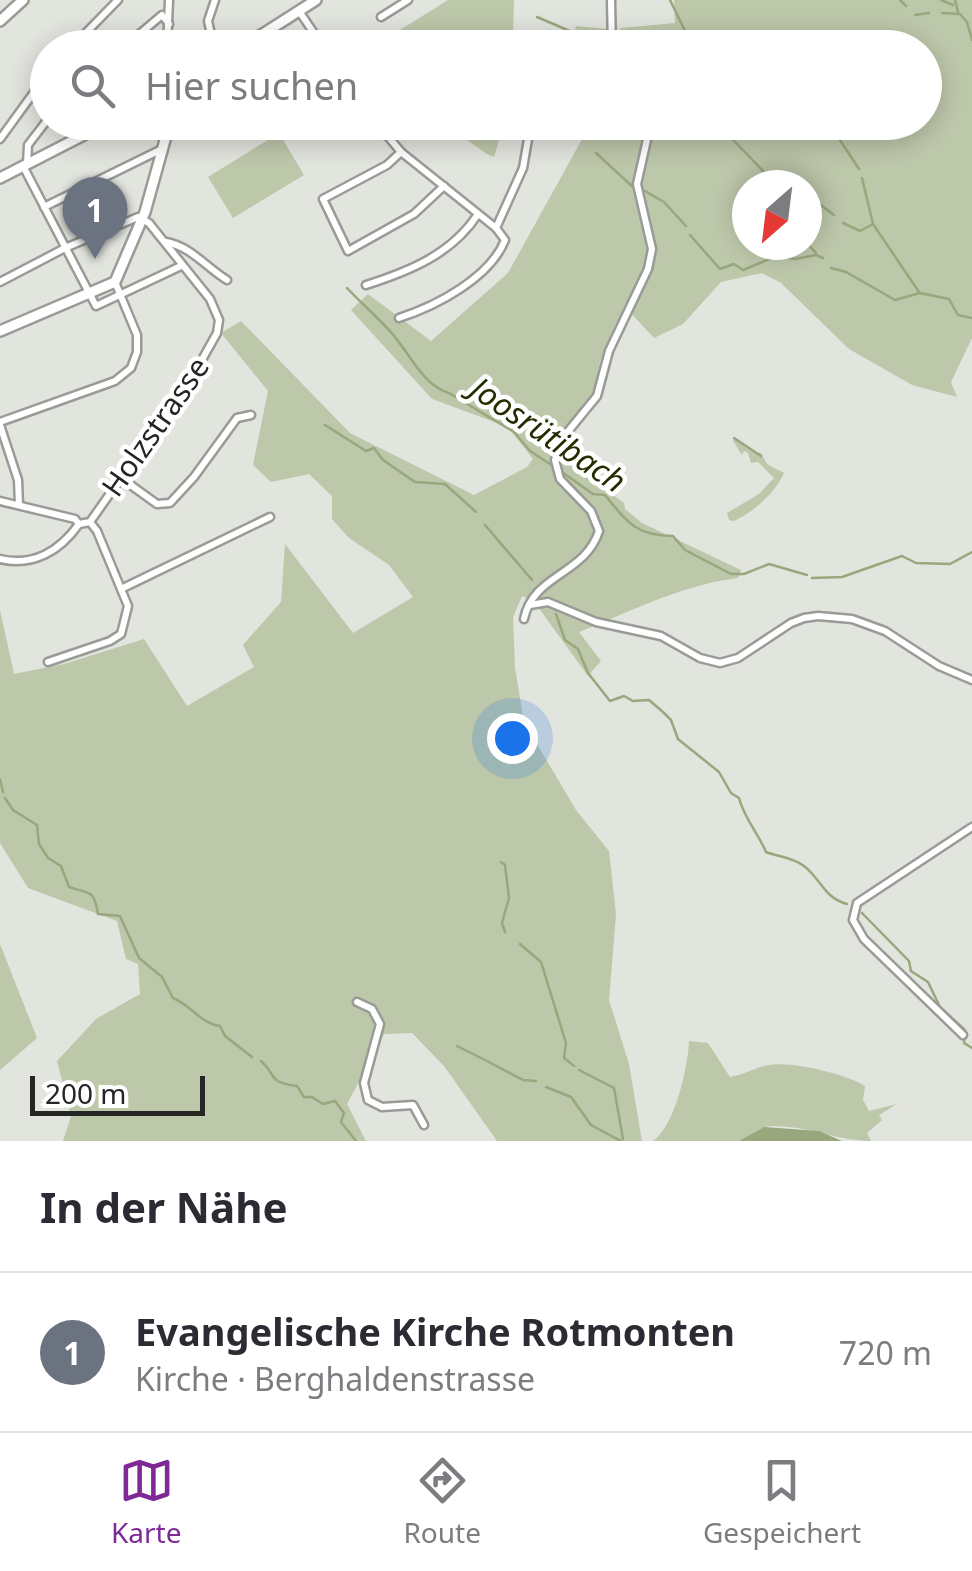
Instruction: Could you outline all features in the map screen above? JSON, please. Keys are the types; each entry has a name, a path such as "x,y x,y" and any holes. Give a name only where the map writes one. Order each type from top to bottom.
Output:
{"street":[{"path":"0,20 24,0"},
{"path":"89,30 118,0"},
{"path":"168,30 169,0"},
{"path":"210,30 208,21 215,0"},
{"path":"269,30 316,0"},
{"path":"382,17 408,0"},
{"path":"611,0 612,30"},
{"path":"299,11 312,30"},
{"path":"144,30 162,16 169,24"},
{"path":"0,140 30,98"},
{"path":"32,140 25,165 96,306 181,266"},
{"path":"0,178 73,140"},
{"path":"0,331 115,282 142,218 165,140"},
{"path":"390,140 506,240 461,288 428,308 399,318"},
{"path":"496,228 523,168 528,140"},
{"path":"524,619 535,593 593,549 599,531 591,510 556,468 561,440 597,396 609,351 648,268 652,249 637,184 647,140"},
{"path":"44,207 162,149"},
{"path":"400,152 388,165 323,199 348,251 414,214 444,186"},
{"path":"366,285 408,272 448,248 478,214"},
{"path":"0,282 65,248 142,218"},
{"name":"Holzstrasse","path":"79,524 90,522 194,374 218,333 216,310 142,218"},
{"path":"164,242 186,248 227,280"},
{"path":"19,505 18,480 0,423 115,381 127,372 138,343 135,326 115,282"},
{"path":"121,478 157,504 170,503 237,418 251,416"},
{"path":"0,501 79,524 43,557 24,562 0,559"},
{"path":"48,662 121,634 128,606 123,588 270,517"},
{"name":"Holzstrasse","path":"90,522 123,588"},
{"path":"528,606 548,602 596,622 661,636 700,658 720,663 755,648 791,623 835,616 885,631 938,666 972,680"},
{"path":"960,1032 864,938 853,920 857,903 972,827"},
{"path":"357,1002 372,1009 380,1024 364,1083 368,1100 382,1107 413,1105 424,1125"}],"shaded area":[{"path":"448,0 514,0 513,30 400,30"},
{"path":"674,0 972,0 972,338 951,382 957,397 912,385 849,349 781,283 762,273 721,282 683,324 654,338 628,310 655,248 639,183 649,140 942,140 942,30 619,30 675,23"},
{"path":"576,26 609,29 609,30 575,30"},
{"path":"268,140 283,140 304,175 233,218 208,177"},
{"path":"467,140 499,140 494,157"},
{"path":"582,140 645,140 636,184 651,249 647,269 616,323 600,361 596,390 556,441 564,442 602,487 642,523 741,570 738,578 677,592 579,632 601,661 588,676 533,600 522,596 513,617 515,668 524,722 576,810 609,851 616,914 609,1000 629,1064 642,1141 497,1141 444,1066 412,1033 384,1034 347,1104 366,1141 63,1141 71,1116 57,1061 96,1019 140,994 138,964 126,959 117,921 28,888 0,843 0,610 14,674 64,664 144,639 187,706 254,667 243,645 281,602 285,544 353,633 413,597 389,565 349,538 332,519 332,496 309,474 271,482 253,465 268,391 221,333 241,321 350,433 474,495 527,467 533,459 508,427 432,399 351,310 368,294 431,341 508,273"},
{"path":"735,437 784,473 763,501 734,521 729,520 727,513 759,494 774,478 758,462 751,463 748,453 744,451 742,455 733,441"},
{"path":"0,944 37,1038 0,1070"},
{"path":"689,1041 708,1043 730,1077 769,1065 804,1067 865,1086 863,1100 869,1111 897,1104 879,1115 882,1120 867,1133 871,1141 773,1126 738,1141 653,1141 674,1110"},
{"path":"764,1127 819,1131 842,1141 739,1141"}],"waterway":[{"path":"670,0 685,30"},
{"path":"900,0 906,6"},
{"path":"941,0 953,5"},
{"path":"955,0 958,12"},
{"path":"915,15 929,13"},
{"path":"942,13 960,14 967,22 972,40"},
{"path":"537,17 567,30"},
{"path":"733,140 762,170"},
{"path":"840,140 859,169"},
{"path":"596,153 634,188"},
{"path":"862,178 873,224 919,292"},
{"path":"643,190 664,202 686,226"},
{"path":"822,206 834,215"},
{"path":"843,223 860,231 873,224"},
{"path":"690,235 720,269 734,264 743,270 777,256 823,258"},
{"path":"831,268 846,272 895,300 920,293 949,299 958,315 972,318"},
{"name":"Joosrütibach","path":"347,288 388,329 430,382 514,432 530,451 553,466"},
{"path":"325,425 366,451 374,448 383,460 415,482 445,484 476,512"},
{"path":"734,438 761,456"},
{"name":"Joosrütibach","path":"559,470 593,494 605,495 633,526 673,536 685,550 731,574 744,574 769,564 807,575"},
{"path":"485,525 532,580"},
{"name":"Joosrütibach","path":"812,578 842,577 902,556 916,563 950,564 972,552"},
{"path":"556,614 565,640 578,649 588,673 610,701 624,696 633,701 649,700 671,720 678,739 719,772 731,793 739,798 766,852 799,863 828,893 847,904"},
{"path":"0,779 3,792"},
{"path":"5,798 13,810 37,825 39,844 48,858 61,866 69,887 90,894 98,914 120,916 139,958 162,977 173,998 207,1022 220,1026 225,1036 252,1057"},
{"path":"501,862 505,865 509,898 502,923 505,932"},
{"path":"862,913 909,961 911,971 928,982 940,1007 965,1030 964,1043 972,1048"},
{"path":"520,944 541,962 566,1043 564,1058 574,1066"},
{"path":"457,1046 483,1059"},
{"path":"485,1060 523,1080 536,1081"},
{"path":"261,1061 276,1080 297,1086 304,1097 323,1104 335,1101 344,1113 341,1122 356,1141"},
{"path":"579,1070 614,1088 623,1139"},
{"path":"546,1087 571,1097 591,1125 621,1141"}],"place":[{"name":"Evangelische Kirche Rotmonten","path":"95,259"}]}
